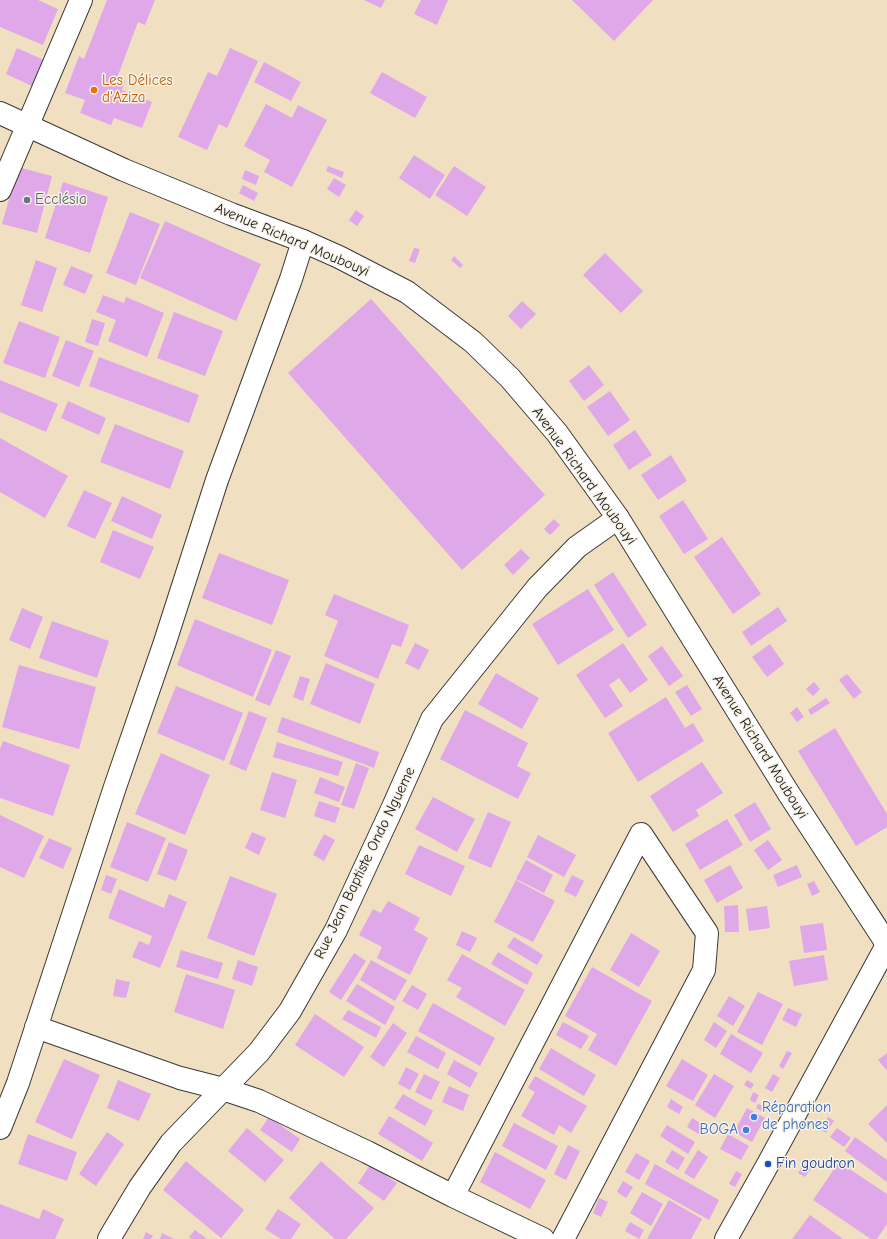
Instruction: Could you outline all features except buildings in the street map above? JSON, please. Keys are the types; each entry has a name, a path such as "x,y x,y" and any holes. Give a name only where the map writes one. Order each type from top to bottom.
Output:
{"street":[{"path":"0,190 81,0"},
{"name":"Avenue Richard Moubouyi","path":"0,113 124,170 231,214 303,241 339,257 407,292 473,342 510,378 557,433 618,518 789,794 887,945"},
{"path":"0,1128 18,1083 115,787 164,645 217,480 303,241"},
{"name":"Rue Jean Baptiste Ondo Ngueme","path":"110,1239 112,1232 140,1187 171,1143 259,1052 290,1011 332,936 393,807 432,719 537,588 577,546 618,518"},
{"path":"453,1196 641,834 707,933 704,970 563,1239"},
{"path":"726,1239 887,945"},
{"path":"36,1027 180,1078 223,1089 259,1101 367,1152 453,1196 543,1239"}],"place":[{"name":"Les Délices d'Aziza","path":"94,90"},
{"name":"Ecclésia","path":"27,200"},
{"name":"Réparation de phones","path":"754,1117"},
{"name":"BOGA","path":"746,1130"},
{"name":"Fin goudron","path":"768,1164"}]}
